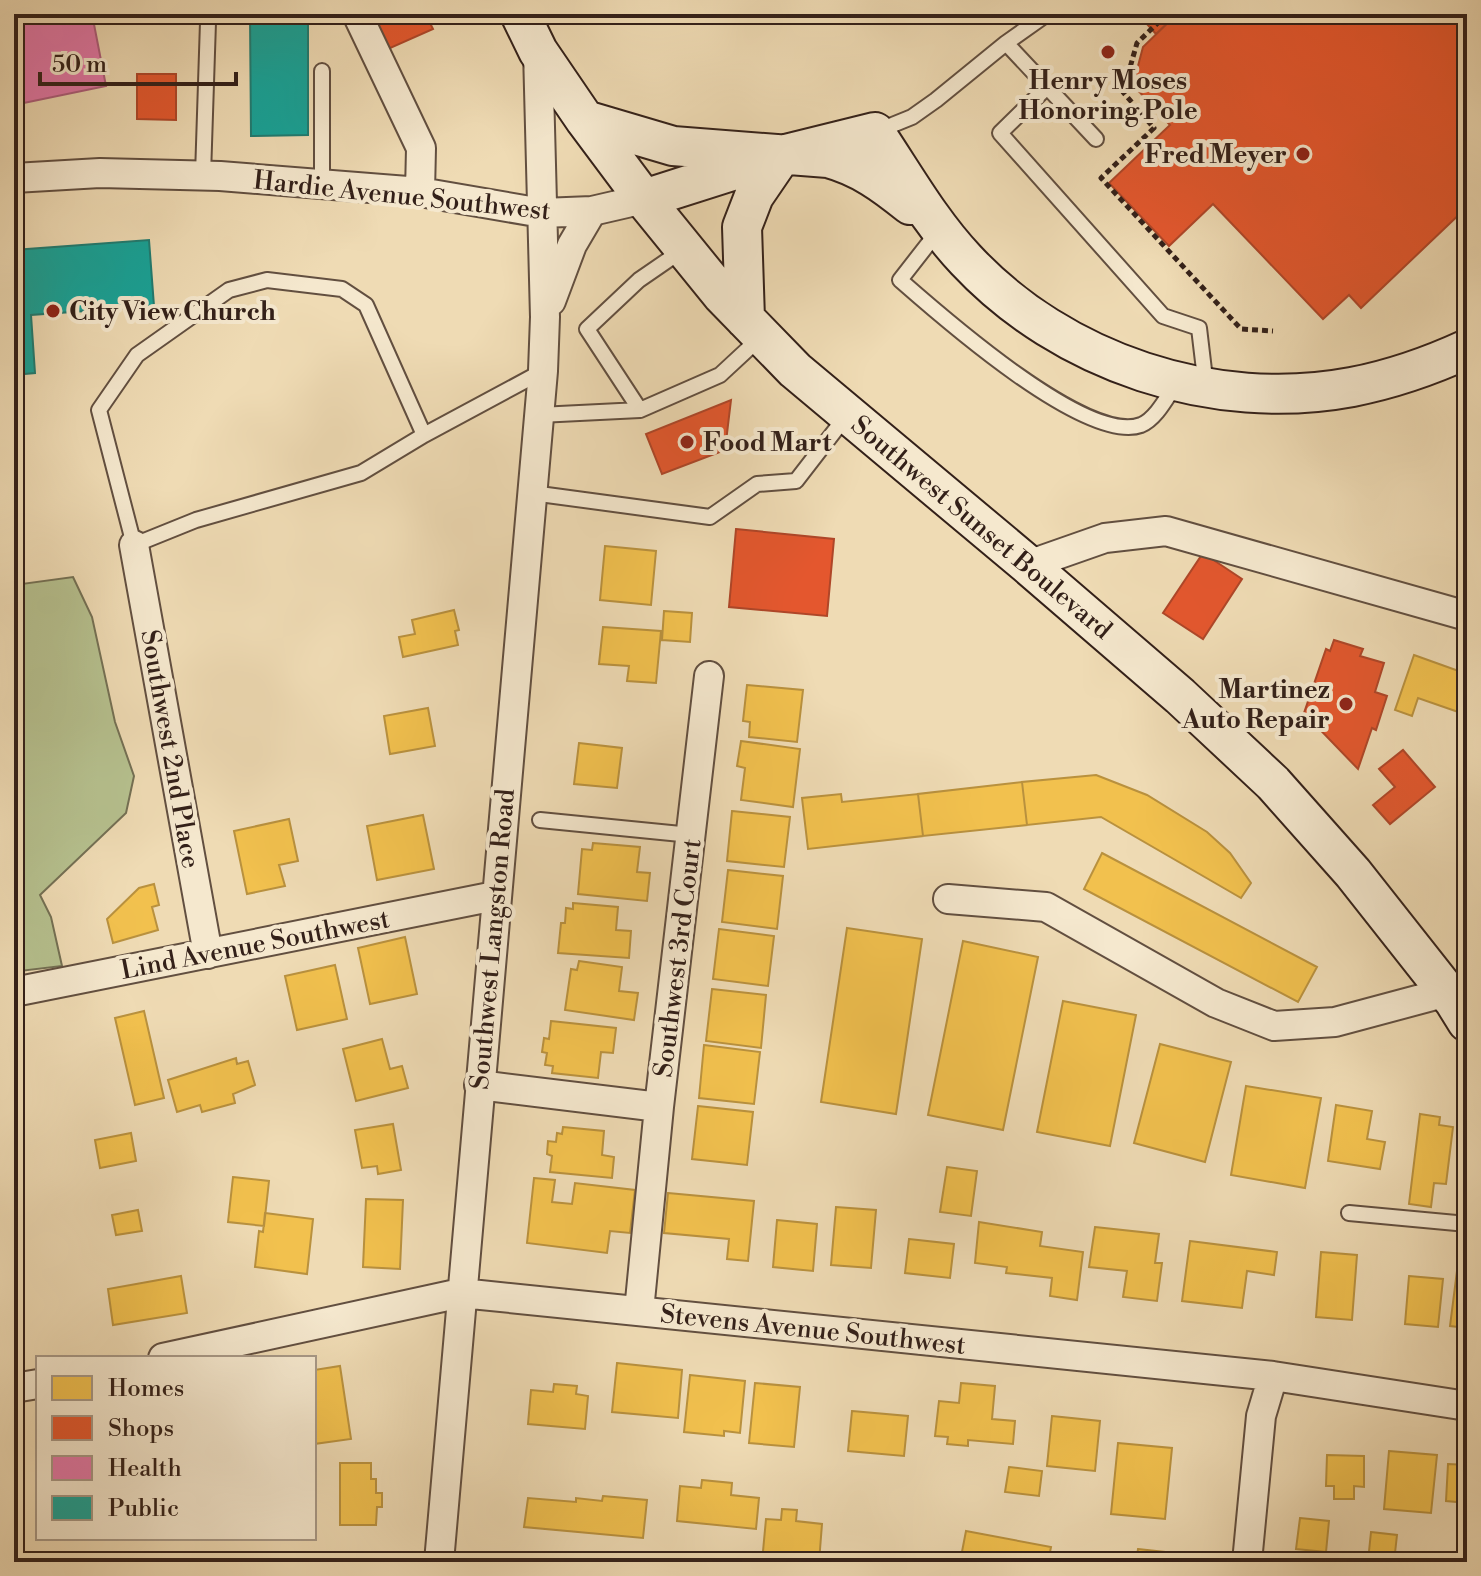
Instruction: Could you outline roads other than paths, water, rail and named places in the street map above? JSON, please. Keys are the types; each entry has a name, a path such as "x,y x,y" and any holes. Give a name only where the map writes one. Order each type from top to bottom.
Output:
{"main road":[{"name":"Southwest Sunset Boulevard","path":"520,14 538,51 585,120 722,295 795,370 1180,696 1273,783 1353,873 1457,1007"},
{"path":"585,120 673,146 782,155 754,196 742,227 754,328"},
{"name":"Hardie Avenue Southwest","path":"644,199 782,155 875,132 940,229 967,261 1031,316 1104,357 1192,384 1267,394 1351,387 1418,369 1467,349"},
{"name":"Hardie Avenue Southwest","path":"782,155 828,158 850,164 870,174 940,229"}],"street":[{"path":"357,14 421,148 420,192"},
{"name":"Southwest Langston Road","path":"439,1562 543,371 545,317 538,51"},
{"name":"Hardie Avenue Southwest","path":"14,178 100,173 203,175 420,192 542,213 592,211 644,199"},
{"name":"Southwest Langston Road","path":"545,317 572,245 592,211"},
{"path":"1028,565 1105,538 1166,531 1467,616"},
{"name":"Southwest 2nd Place","path":"134,545 208,954"},
{"name":"Southwest 3rd Court","path":"479,1085 659,1107 709,676"},
{"name":"Lind Avenue Southwest","path":"14,992 495,896"},
{"path":"948,899 1046,907 1216,1003 1274,1026 1457,1007"},
{"path":"639,1311 659,1107"},
{"name":"Stevens Avenue Southwest","path":"172,1356 461,1293 1273,1376 1467,1406"},
{"path":"1247,1562 1261,1416 1273,1376"},
{"path":"14,1388 36,1384"}],"lane":[{"path":"875,132 912,117 1047,14"},
{"path":"203,175 208,22"},
{"path":"1006,43 1096,139"},
{"path":"322,71 322,185"},
{"path":"940,229 900,280 971,341 1055,400 1122,429 1143,424 1192,384 1199,328 1163,316 1000,133 1047,87"},
{"path":"640,410 587,329 639,280 684,249"},
{"path":"424,435 366,305 342,289 267,280 229,290 137,355 99,410 134,545 196,520 361,473 543,371"},
{"path":"539,415 640,410 720,375 754,328"},
{"path":"532,493 710,517 757,484 796,481 848,414"},
{"path":"540,820 691,835"},
{"path":"1349,1213 1467,1224"}],"place":[{"name":"Henry Moses Honoring Pole","path":"1108,52"},
{"name":"Fred Meyer","path":"1303,154"},
{"name":"City View Church","path":"53,311"},
{"name":"Food Mart","path":"687,442"},
{"name":"Martinez Auto Repair","path":"1346,704"}]}
